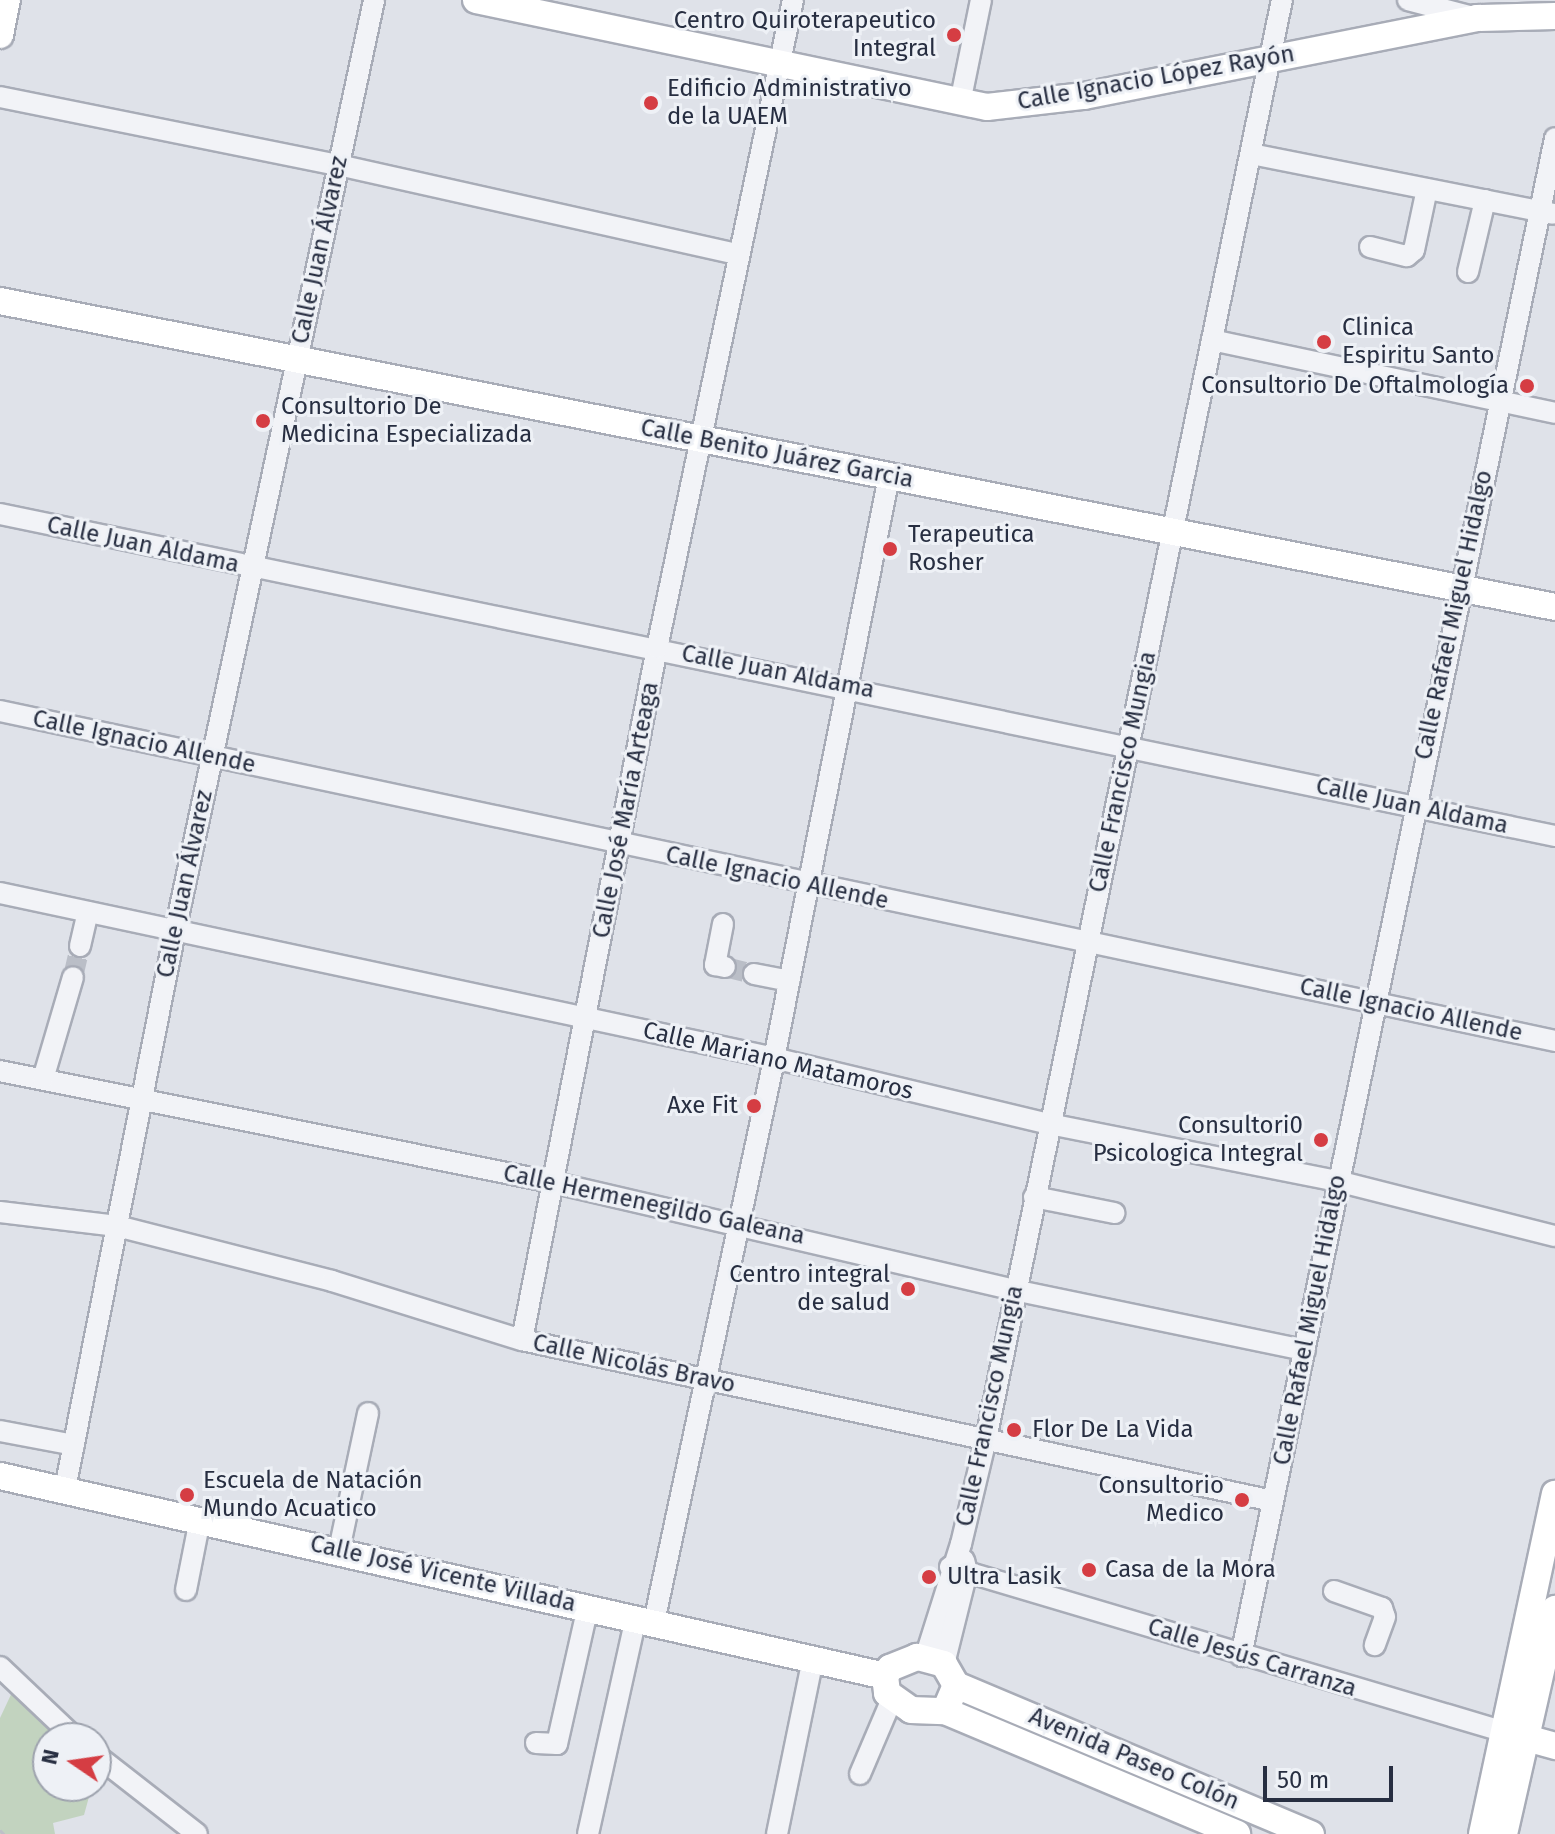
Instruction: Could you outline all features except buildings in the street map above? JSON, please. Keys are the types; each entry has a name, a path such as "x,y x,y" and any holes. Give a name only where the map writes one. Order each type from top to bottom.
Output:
{"main road":[{"path":"0,35 7,0"},
{"name":"Calle Ignacio López Rayón","path":"476,0 778,67 960,103 1001,106 1084,96 1477,18 1555,16"},
{"name":"Calle Benito Juárez Garcia","path":"0,301 1555,607"},
{"name":"Calle José Vicente Villada","path":"0,1476 813,1658 888,1688"},
{"path":"1504,1834 1516,1735 1555,1494"},
{"path":"1482,1834 1555,1609"},
{"path":"888,1688 905,1659 942,1669 945,1711"},
{"name":"Avenida Paseo Colón","path":"942,1669 1311,1834"},
{"name":"Avenida Paseo Colón","path":"888,1688 911,1710 945,1711 1237,1834"},
{"name":"Calle Jesús Carranza","path":"1516,1735 1555,1746"}],"street":[{"name":"Calle Juan Álvarez","path":"65,1489 175,931 374,0"},
{"name":"Calle José María Arteaga","path":"522,1340 657,648 793,0"},
{"path":"960,103 981,0"},
{"name":"Calle Francisco Mungia","path":"942,1669 961,1544 986,1439 1085,943 1131,747 1282,0"},
{"path":"1408,0 1477,18"},
{"path":"0,97 338,165 739,255"},
{"name":"Calle Rafael Miguel Hidalgo","path":"1241,1656 1459,588 1499,401 1548,213 1555,138"},
{"path":"1251,154 1548,213"},
{"path":"1370,247 1407,256 1414,250 1427,189"},
{"path":"1468,272 1485,200"},
{"path":"1212,340 1555,413"},
{"path":"588,1834 645,1620 739,1222 889,476"},
{"name":"Calle Juan Aldama","path":"0,514 253,569 847,686 1555,836"},
{"name":"Calle Ignacio Allende","path":"0,711 1085,943 1376,1000 1555,1041"},
{"name":"Calle Mariano Matamoros","path":"0,893 774,1058 1049,1124 1337,1181 1555,1236"},
{"path":"80,946 88,912"},
{"path":"723,924 715,965 725,967"},
{"path":"754,974 789,981"},
{"path":"43,1079 73,977"},
{"name":"Calle Hermenegildo Galeana","path":"0,1071 739,1222 1014,1290 1305,1350"},
{"path":"1034,1197 1114,1213"},
{"name":"Calle Nicolás Bravo","path":"0,1212 117,1226 332,1281 522,1340 1273,1501"},
{"path":"339,1550 368,1413"},
{"path":"0,1431 74,1445"},
{"path":"186,1590 200,1519"},
{"name":"Calle Jesús Carranza","path":"959,1570 1516,1735"},
{"path":"1334,1591 1382,1608 1375,1645"},
{"path":"536,1743 557,1744 588,1606"},
{"path":"777,1834 813,1658"},
{"path":"0,1667 58,1722"},
{"path":"860,1774 888,1688"},
{"path":"112,1768 197,1834"}],"green space":[{"path":"15,1686 54,1722 32,1722 32,1802 88,1802 84,1815 53,1823 55,1834 0,1834 0,1718"}],"tunnel":[{"path":"73,977 80,946"},
{"path":"725,967 754,974"}],"place":[{"name":"Centro Quiroterapeutico Integral","path":"954,35"},
{"name":"Edificio Administrativo de la UAEM","path":"651,103"},
{"name":"Clinica Espiritu Santo","path":"1324,342"},
{"name":"Consultorio De Oftalmología","path":"1527,386"},
{"name":"Consultorio De Medicina Especializada","path":"263,421"},
{"name":"Terapeutica Rosher","path":"890,549"},
{"name":"Axe Fit","path":"754,1106"},
{"name":"Consultori0 Psicologica Integral","path":"1321,1140"},
{"name":"Centro integral de salud","path":"908,1289"},
{"name":"Flor De La Vida","path":"1014,1430"},
{"name":"Escuela de Natación Mundo Acuatico","path":"187,1495"},
{"name":"Consultorio Medico","path":"1242,1500"},
{"name":"Casa de la Mora","path":"1089,1570"},
{"name":"Ultra Lasik","path":"929,1577"}]}
